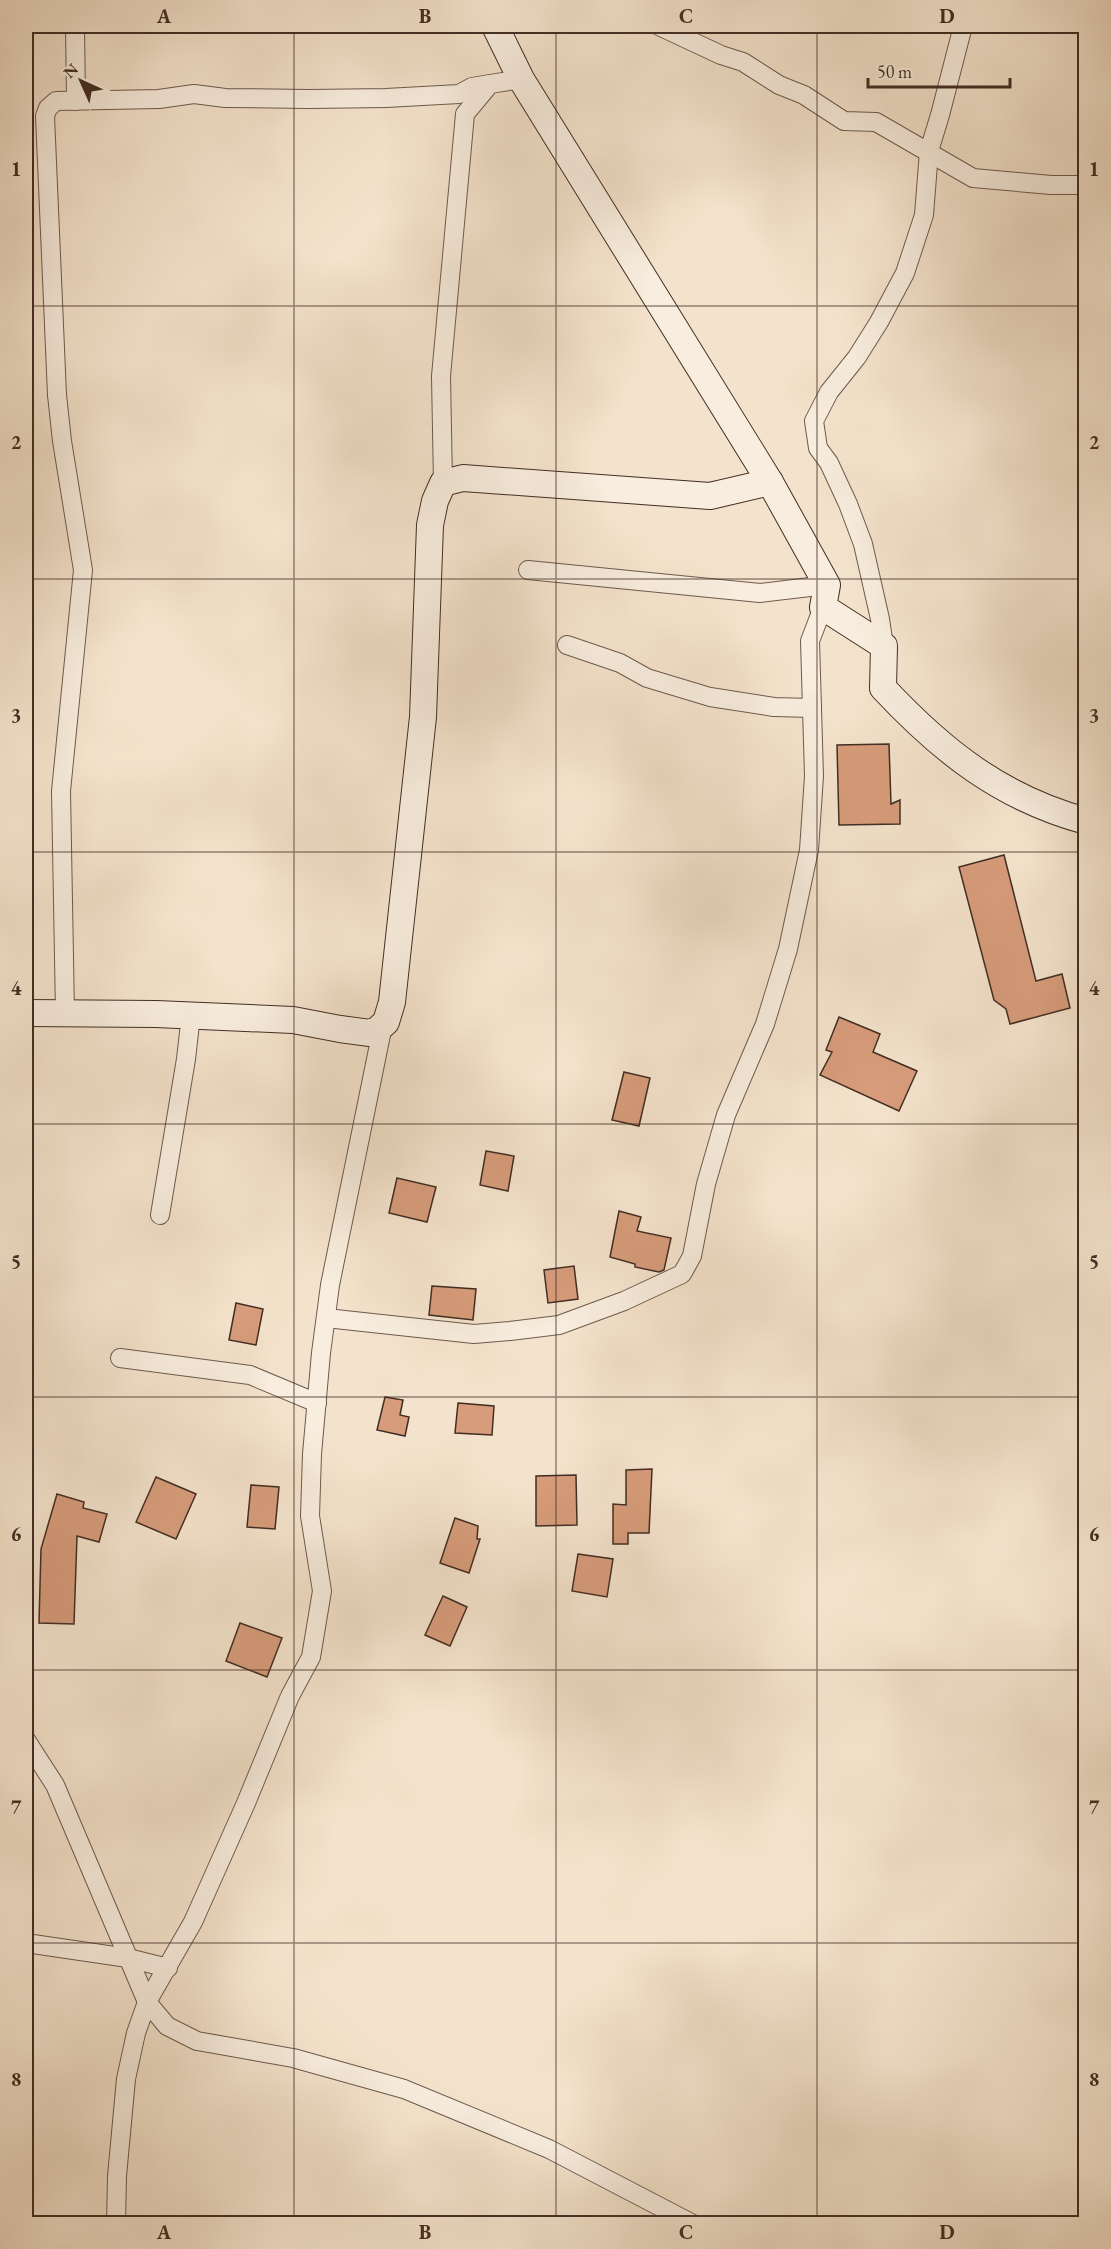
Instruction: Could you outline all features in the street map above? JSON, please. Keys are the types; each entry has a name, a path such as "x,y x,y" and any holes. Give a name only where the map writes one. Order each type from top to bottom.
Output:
{"street":[{"path":"75,26 76,101"},
{"path":"495,26 521,79 770,482 825,596 884,646"},
{"path":"659,26 721,55 743,62 779,85 804,95 843,121 876,122 974,178 1051,185 1086,185"},
{"path":"963,26 929,151 924,215 904,273 879,322 829,392 814,421 818,448 829,463 863,544 884,646 884,688 927,733 992,782 1041,805 1086,821"},
{"path":"65,1013 61,791 83,570 62,441 57,395 45,116 48,108 56,101 159,99 194,93 225,98 273,99 387,98 459,94 472,87 521,79"},
{"path":"116,2223 117,2176 126,2079 136,2033 147,2002 193,1922 290,1696 311,1657 322,1591 310,1516 317,1403 326,1318 330,1286 383,1026 392,1002 423,717 430,525 435,501 443,483 441,376 465,114 490,84"},
{"path":"443,483 463,478 710,496 770,482"},
{"path":"528,570 760,593 825,596"},
{"path":"326,1318 474,1334 559,1325 624,1301 682,1274 692,1256 706,1184 726,1115 765,1024 788,949 808,850 814,776 810,641 825,596"},
{"path":"567,645 620,663 647,678 710,697 774,707 812,708"},
{"path":"26,1013 191,1015 292,1020 370,1033 383,1026"},
{"path":"160,1215 191,1015"},
{"path":"120,1358 249,1375 317,1403"},
{"path":"26,1740 55,1785 147,2002 167,2026 196,2041 293,2058 404,2089 549,2149 693,2223"},
{"path":"26,1943 128,1958 168,1968"}],"building":[{"path":"889,744 891,804 900,800 900,824 839,825 837,745"},
{"path":"1004,855 1036,981 1062,974 1070,1008 1010,1024 1006,1009 994,1000 959,867"},
{"path":"839,1017 880,1034 873,1052 917,1071 899,1111 820,1075 832,1052 826,1050"},
{"path":"624,1072 650,1078 639,1126 612,1120"},
{"path":"486,1151 514,1156 508,1191 480,1185"},
{"path":"397,1178 436,1187 427,1222 389,1213"},
{"path":"619,1211 641,1217 637,1231 671,1238 664,1270 659,1272 635,1267 635,1264 610,1257"},
{"path":"574,1266 578,1299 548,1303 544,1270"},
{"path":"432,1286 476,1289 473,1320 429,1315"},
{"path":"236,1303 263,1309 256,1345 229,1340"},
{"path":"385,1397 403,1400 400,1415 409,1417 405,1436 377,1430"},
{"path":"458,1403 494,1406 492,1435 455,1433"},
{"path":"652,1469 649,1533 628,1533 628,1544 613,1544 613,1504 626,1505 626,1470"},
{"path":"576,1475 577,1525 536,1526 536,1476"},
{"path":"156,1477 196,1494 176,1539 136,1522"},
{"path":"251,1485 279,1487 275,1529 247,1527"},
{"path":"57,1494 84,1502 83,1508 107,1514 99,1542 77,1536 74,1624 39,1623 41,1549"},
{"path":"455,1518 478,1526 477,1539 480,1539 469,1573 440,1563"},
{"path":"578,1554 613,1559 607,1597 572,1591"},
{"path":"443,1596 467,1607 450,1646 425,1635"},
{"path":"240,1623 282,1638 267,1677 226,1661"}]}
